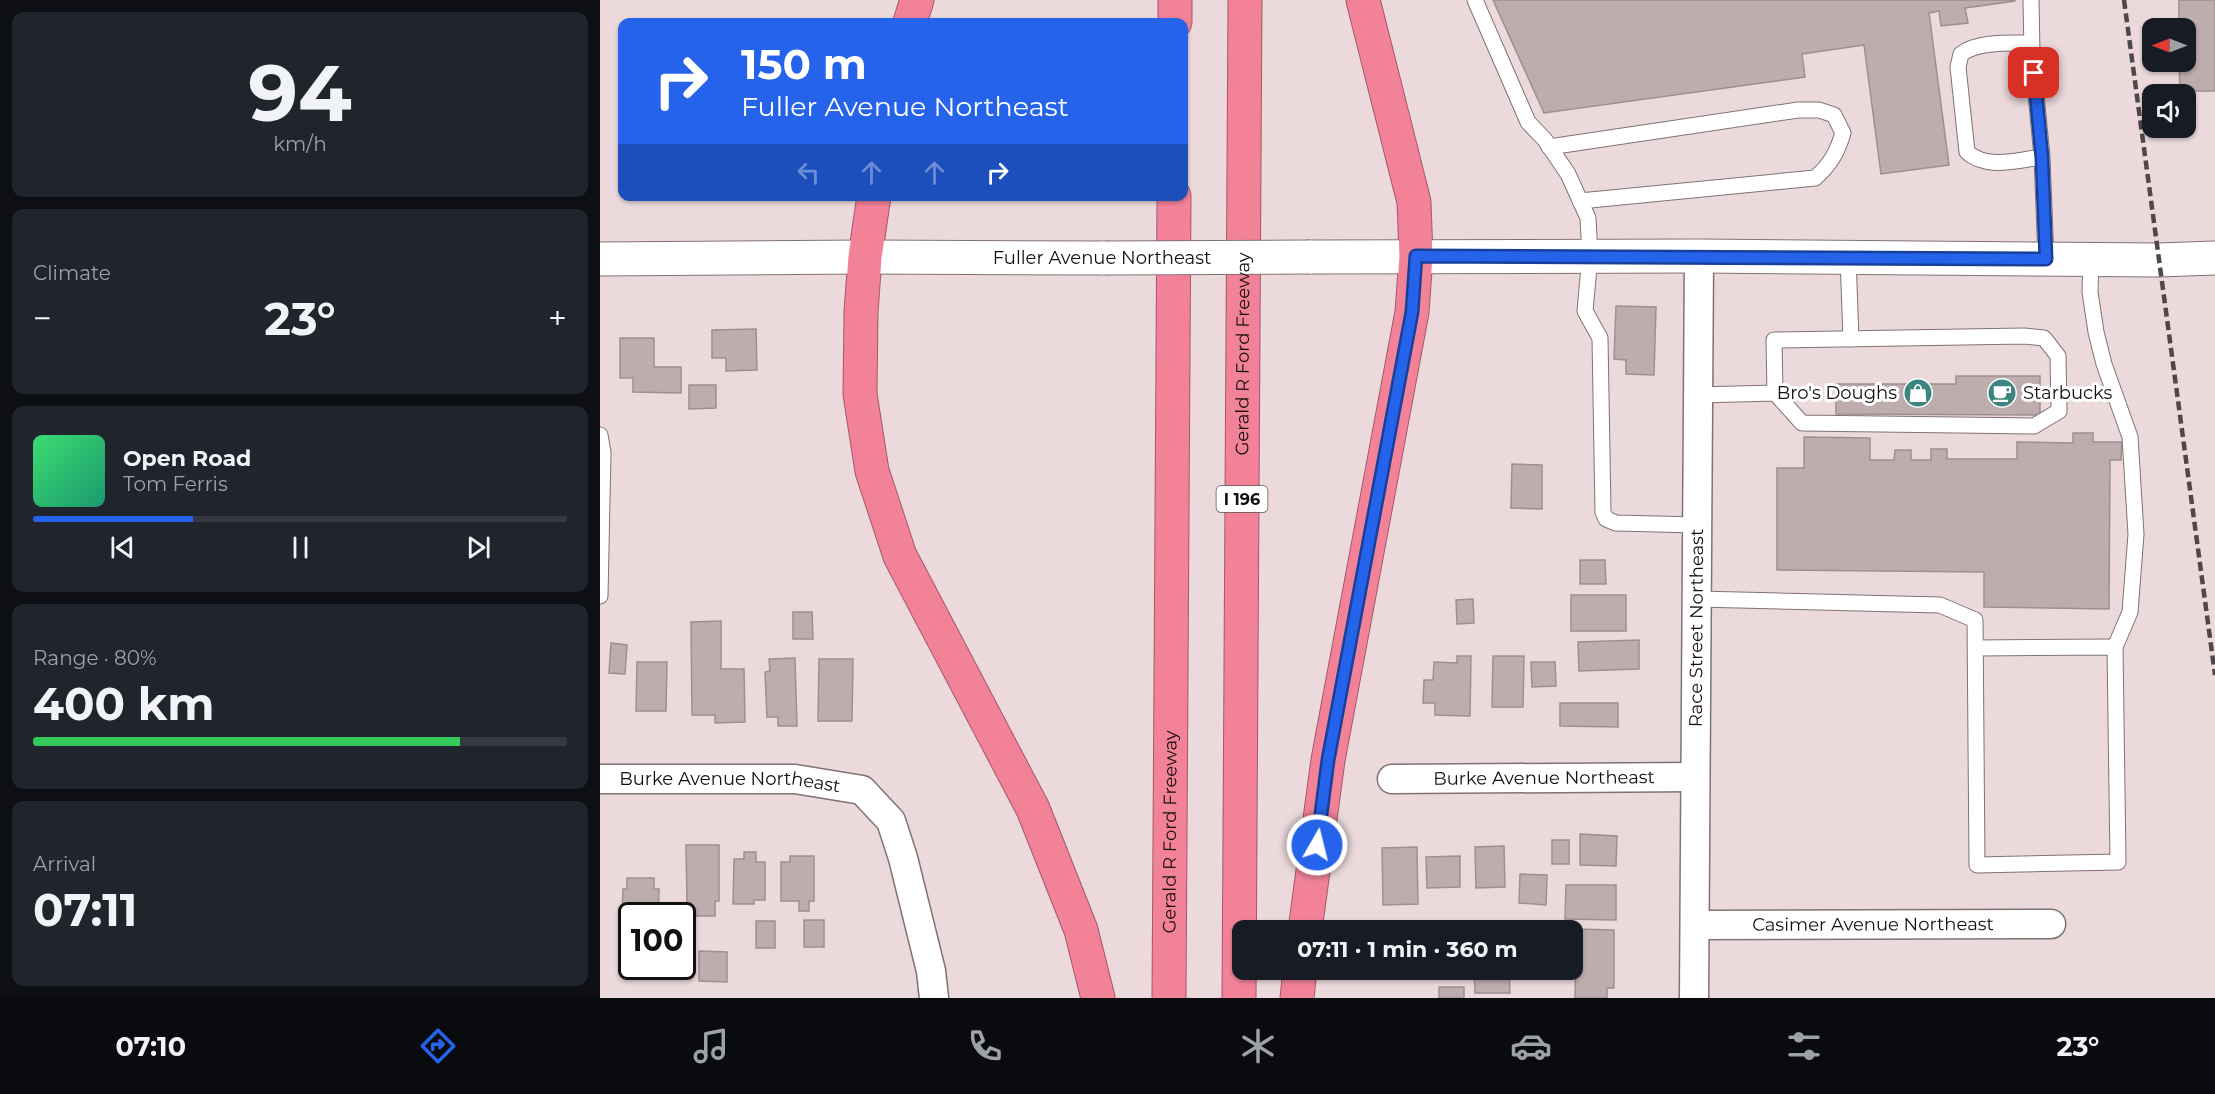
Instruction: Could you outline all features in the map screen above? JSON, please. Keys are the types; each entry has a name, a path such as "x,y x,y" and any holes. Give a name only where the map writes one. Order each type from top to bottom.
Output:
{"highway":[{"path":"911,18 917,0"},
{"path":"1175,0 1175,18"},
{"name":"Gerald R Ford Freeway","path":"1239,998 1245,0"},
{"path":"1306,920 1328,760 1412,312 1416,256 1414,202 1363,0"},
{"path":"873,201 861,312 860,394 872,471 900,556 1033,809 1081,930 1098,998"},
{"name":"Gerald R Ford Freeway","path":"1169,998 1174,201"},
{"path":"1297,998 1299,980"}],"main road":[{"name":"Fuller Avenue Northeast","path":"600,260 866,256 2215,258"}],"street":[{"name":"Race Street Northeast","path":"1694,998 1699,256"},
{"name":"Burke Avenue Northeast","path":"1392,779 1695,777"},
{"name":"Burke Avenue Northeast","path":"600,779 795,779 862,790 891,821 903,858 931,971 934,998"},
{"name":"Casimer Avenue Northeast","path":"1695,925 2051,924"}],"lane":[{"path":"1475,0 1528,122 1568,174 1588,218 1590,256 1585,311 1600,338 1603,512 1606,519 1616,524 1697,525"},
{"path":"2031,0 2032,52 2042,158 2046,259"},
{"path":"2032,52 2025,43 1970,47 1961,54 1958,67 1967,152 1974,159 1989,163 2042,158"},
{"path":"1549,147 1798,110 1819,110 1834,115 1843,133 1839,148 1828,166 1815,178 1580,201"},
{"path":"1848,257 1851,339"},
{"path":"1697,600 1940,605 1975,620 1977,866 2118,862 2115,647 2130,612 2136,534 2130,437 2104,364 2096,332 2090,292 2091,259"},
{"path":"2024,336 2044,338 2058,356 2059,411 2034,426 1802,423 1775,393 1774,340 1851,339 2024,336"},
{"path":"1698,395 1775,393"},
{"path":"600,435 603,452 600,596"},
{"path":"1977,648 2115,647"}],"building":[{"path":"1493,0 2015,1 1965,8 1968,23 1941,26 1939,11 1929,13 1949,165 1881,174 1864,45 1802,54 1805,77 1544,113"},
{"path":"2179,0 2215,0 2215,91 2196,91 2196,84 2180,84 2179,72 2196,72 2196,18 2179,18"},
{"path":"1616,306 1656,307 1654,375 1626,374 1626,360 1614,359"},
{"path":"756,329 757,370 726,371 726,358 712,358 712,330"},
{"path":"620,338 654,338 654,367 681,367 681,393 633,392 633,378 620,378"},
{"path":"1956,376 2040,376 2040,415 1836,414 1836,384 1956,384"},
{"path":"689,385 716,385 716,408 689,409"},
{"path":"2073,433 2093,433 2093,442 2122,442 2121,460 2110,460 2109,609 1984,607 1984,572 1777,570 1777,468 1804,468 1804,437 1870,438 1870,460 1894,460 1895,450 1911,450 1911,460 1931,460 1931,449 1947,449 1947,459 2017,459 2017,442 2073,443"},
{"path":"1512,464 1542,465 1542,509 1511,508"},
{"path":"1580,560 1605,560 1606,584 1580,584"},
{"path":"1571,595 1626,595 1626,631 1571,631"},
{"path":"1473,599 1474,623 1457,624 1456,600"},
{"path":"793,612 812,612 813,639 793,639"},
{"path":"721,621 721,669 744,669 745,722 715,723 715,715 692,715 691,622"},
{"path":"1639,640 1639,669 1579,671 1578,642"},
{"path":"611,643 627,645 625,674 609,673"},
{"path":"1457,656 1471,656 1470,716 1435,715 1435,703 1423,703 1424,680 1433,680 1434,662 1457,663"},
{"path":"1493,656 1524,656 1523,707 1492,707"},
{"path":"795,658 797,726 778,726 778,717 767,717 765,672 770,671 769,659"},
{"path":"819,659 853,659 852,721 818,721"},
{"path":"637,662 667,662 666,711 636,711"},
{"path":"1531,662 1555,662 1556,686 1532,687"},
{"path":"1560,703 1618,703 1618,727 1560,726"},
{"path":"1580,834 1617,836 1616,866 1580,865"},
{"path":"1552,840 1569,840 1569,864 1552,864"},
{"path":"686,845 719,845 719,901 715,901 715,916 696,916 696,902 687,902"},
{"path":"1504,846 1505,887 1476,888 1475,847"},
{"path":"1417,847 1418,904 1383,905 1382,848"},
{"path":"744,852 756,852 756,862 765,862 765,900 754,900 754,904 733,904 734,859 744,859"},
{"path":"790,856 814,856 814,901 809,901 809,911 799,911 799,901 781,901 781,862 790,862"},
{"path":"1460,856 1460,887 1427,888 1426,857"},
{"path":"1520,874 1547,875 1546,905 1519,903"},
{"path":"627,878 654,878 654,889 659,889 658,902 622,902 623,889 627,889"},
{"path":"1566,885 1616,885 1616,920 1565,919"},
{"path":"804,920 824,920 824,947 804,947"},
{"path":"756,921 775,921 775,948 756,948"},
{"path":"1583,929 1614,930 1614,988 1607,988 1607,998 1575,998 1575,980 1583,980"},
{"path":"699,951 727,952 727,982 699,981"},
{"path":"1474,980 1509,980 1510,993 1475,993"},
{"path":"1439,987 1464,987 1464,998 1439,998"}],"railway":[{"path":"2124,0 2215,675"}],"place":[{"name":"Bro's Doughs","path":"1918,393"},
{"name":"Starbucks","path":"2002,393"}],"route":[{"path":"1317,845 1328,760 1412,312 1416,256 2046,259 2042,158 2034,73"}]}
